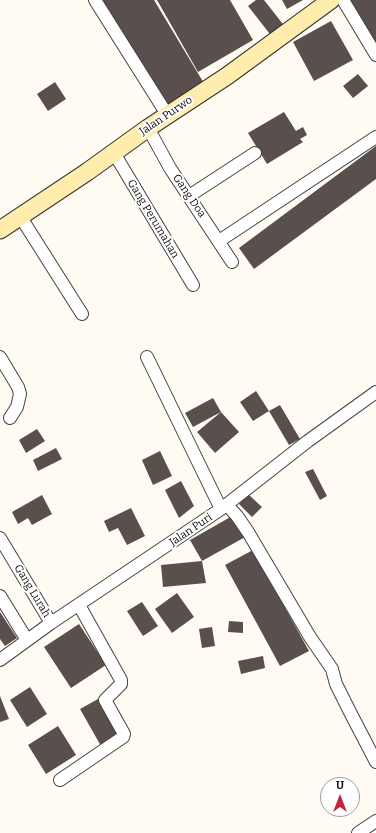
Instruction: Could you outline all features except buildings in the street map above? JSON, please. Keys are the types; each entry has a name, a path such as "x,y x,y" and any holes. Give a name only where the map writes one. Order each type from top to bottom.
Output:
{"street":[{"path":"95,0 168,116"},
{"name":"Jalan Purwo","path":"0,230 114,153 148,128 227,76 331,0"},
{"path":"343,0 376,55"},
{"name":"Gang Doa","path":"148,128 170,168 232,262"},
{"path":"219,241 376,137"},
{"name":"Gang Perumahan","path":"114,153 193,284"},
{"path":"189,196 255,153"},
{"path":"20,216 82,314"},
{"path":"0,357 20,394 16,407 10,418"},
{"path":"147,357 224,507 248,532 302,624 332,669 336,684 350,714 376,762"},
{"name":"Jalan Puri","path":"0,660 51,623 80,605 224,507 308,441 376,392"},
{"name":"Gang Lurah","path":"0,538 51,623"},
{"path":"0,596 27,640"},
{"path":"60,780 124,736 105,700 121,684 121,680 80,605"},
{"path":"358,833 376,821"}]}
